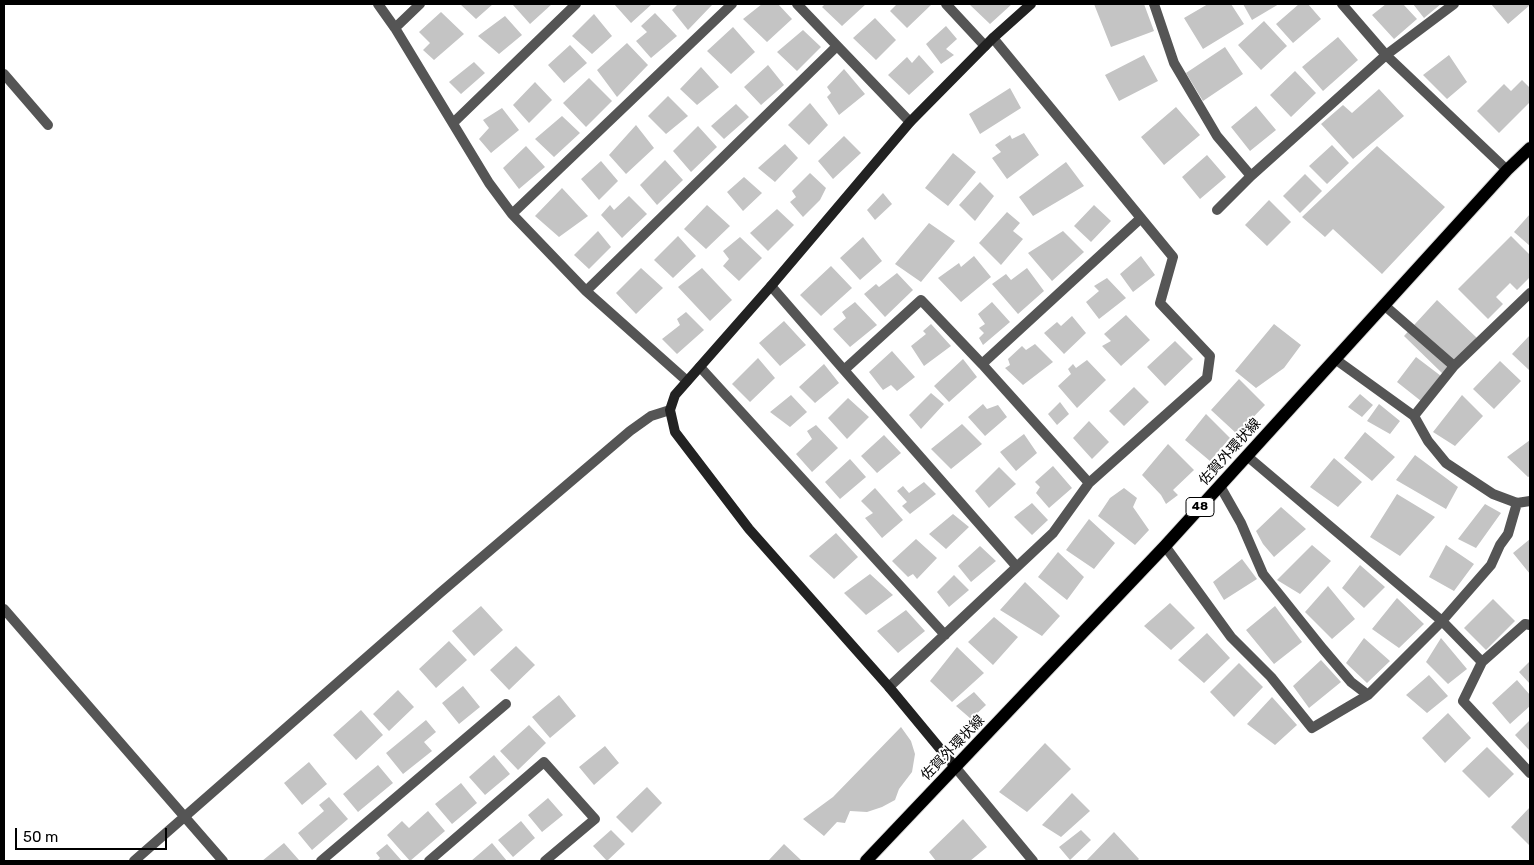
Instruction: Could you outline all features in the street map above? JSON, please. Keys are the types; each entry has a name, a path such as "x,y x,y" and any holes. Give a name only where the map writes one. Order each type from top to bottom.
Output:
{"main road":[{"name":"佐賀外環状線","path":"866,861 1165,546 1507,170 1530,148"}],"street":[{"path":"378,4 395,28 489,184 512,214 586,291 687,381"},
{"path":"395,28 420,4"},
{"path":"453,123 576,4"},
{"path":"512,214 732,4"},
{"path":"797,4 910,122"},
{"path":"946,4 985,46"},
{"path":"1031,4 993,38 910,122 771,286 675,395 670,410 675,432 749,529 889,687 1033,861"},
{"path":"1154,4 1174,63 1217,136 1251,176"},
{"path":"1342,4 1386,55 1507,170"},
{"path":"1217,210 1251,176 1386,55 1454,4"},
{"path":"889,687 1053,533 1089,483 1207,378 1210,356 1160,303 1173,257 993,38"},
{"path":"586,291 838,46"},
{"path":"4,74 48,124"},
{"path":"982,364 1141,218"},
{"path":"771,286 1017,567"},
{"path":"1414,416 1454,366 1530,293"},
{"path":"844,370 921,300 982,364 1089,483"},
{"path":"1384,305 1454,366"},
{"path":"1335,359 1414,416 1428,441 1446,463 1493,494 1517,503 1530,502"},
{"path":"700,367 944,635"},
{"path":"134,861 433,599 630,431 651,416 670,410"},
{"path":"1247,456 1442,621 1482,662"},
{"path":"1220,486 1241,522 1263,574 1351,682 1368,695"},
{"path":"1165,546 1231,637 1271,677 1312,728 1368,695 1442,621 1491,564 1500,545 1508,534 1517,503"},
{"path":"4,609 223,861"},
{"path":"1530,626 1526,624 1482,662 1463,701 1530,773"},
{"path":"321,861 506,704"},
{"path":"429,861 544,762 594,819 545,861"}],"building":[{"path":"460,4 493,4 476,19"},
{"path":"552,4 530,24 513,5"},
{"path":"614,4 652,4 631,23"},
{"path":"678,4 712,5 688,30 672,10"},
{"path":"762,4 778,4 792,19 767,42 743,19"},
{"path":"825,4 866,4 842,26 822,7"},
{"path":"897,4 931,5 907,28 890,11"},
{"path":"969,4 1012,4 990,24"},
{"path":"1094,4 1144,4 1154,31 1111,47"},
{"path":"1208,4 1231,4 1244,24 1203,49 1184,18"},
{"path":"1243,4 1279,4 1252,20"},
{"path":"1299,4 1308,4 1321,19 1293,43 1276,24"},
{"path":"1386,4 1403,4 1417,19 1394,39 1372,15"},
{"path":"1413,4 1441,4 1424,18"},
{"path":"1491,4 1530,4 1530,5 1508,24"},
{"path":"441,12 464,34 434,60 423,50 430,43 419,32"},
{"path":"655,13 677,36 651,58 636,41 647,32 641,26"},
{"path":"594,14 612,36 592,54 572,36"},
{"path":"505,16 522,35 499,54 478,36"},
{"path":"875,18 896,40 876,60 853,38"},
{"path":"1264,21 1287,46 1261,70 1238,45"},
{"path":"946,26 957,39 946,49 954,55 941,64 926,44"},
{"path":"733,27 755,52 731,74 707,51"},
{"path":"803,30 821,47 797,71 777,52"},
{"path":"1338,37 1358,60 1323,91 1302,67"},
{"path":"627,43 648,65 617,97 597,70"},
{"path":"570,45 587,63 564,83 548,65"},
{"path":"1225,47 1243,74 1203,101 1186,73"},
{"path":"919,55 934,72 909,95 888,75 907,57 912,63"},
{"path":"1144,55 1158,81 1119,101 1105,75"},
{"path":"1449,55 1467,82 1447,99 1423,75"},
{"path":"474,62 485,73 461,94 449,82"},
{"path":"768,65 784,85 761,105 744,87"},
{"path":"701,67 719,87 697,105 680,89"},
{"path":"844,69 865,94 839,115 827,97 831,93 827,87"},
{"path":"1295,71 1316,93 1291,117 1270,95"},
{"path":"589,78 612,101 586,127 563,103"},
{"path":"1522,80 1530,88 1530,102 1499,133 1477,111 1504,84 1511,91"},
{"path":"535,82 552,100 529,123 513,105"},
{"path":"1010,88 1021,108 980,134 969,114"},
{"path":"1379,89 1404,116 1353,159 1321,124 1343,105 1352,113"},
{"path":"668,96 688,116 666,134 648,116"},
{"path":"810,103 828,125 809,145 788,125"},
{"path":"736,104 749,117 724,139 711,126"},
{"path":"1256,106 1276,130 1250,151 1231,127"},
{"path":"1176,107 1200,135 1164,165 1141,137"},
{"path":"502,108 519,130 491,153 479,139 489,128 483,120"},
{"path":"562,116 580,133 554,157 535,139"},
{"path":"636,125 654,148 626,174 609,155"},
{"path":"698,126 717,147 691,172 673,151"},
{"path":"1024,133 1039,155 1007,179 992,158 1001,152 995,145 1010,135 1012,139"},
{"path":"844,136 861,153 833,179 818,161"},
{"path":"785,144 798,158 775,182 758,168"},
{"path":"1332,145 1349,163 1327,184 1309,166"},
{"path":"526,146 545,167 519,189 503,168"},
{"path":"1377,146 1445,207 1382,274 1333,229 1325,237 1302,217"},
{"path":"953,153 976,172 948,206 925,188"},
{"path":"1207,155 1226,177 1200,199 1182,177"},
{"path":"665,160 683,180 657,205 640,185"},
{"path":"601,161 618,181 599,200 581,179"},
{"path":"1066,162 1084,186 1033,216 1019,197"},
{"path":"810,173 826,188 820,200 803,217 790,202 796,197 792,191"},
{"path":"1305,174 1322,191 1300,213 1283,196"},
{"path":"744,177 762,193 743,211 727,192"},
{"path":"980,182 994,196 975,221 959,205"},
{"path":"562,188 588,216 559,237 535,216"},
{"path":"883,193 892,204 875,220 867,210"},
{"path":"629,196 647,214 622,238 601,215 610,205 614,210"},
{"path":"1269,200 1291,222 1267,246 1245,225"},
{"path":"707,205 730,226 706,249 684,229"},
{"path":"1094,205 1111,221 1091,242 1074,226"},
{"path":"777,209 794,225 768,251 750,233"},
{"path":"1007,212 1020,223 1013,231 1023,239 1001,265 979,243"},
{"path":"1530,214 1530,246 1514,232"},
{"path":"929,223 955,241 921,282 895,264"},
{"path":"598,231 611,247 589,269 574,255"},
{"path":"1063,231 1084,252 1052,281 1028,253"},
{"path":"678,236 696,256 673,278 654,260"},
{"path":"1511,236 1530,255 1530,277 1517,290 1510,283 1496,297 1503,304 1488,319 1458,289"},
{"path":"740,237 762,258 739,281 723,266 729,259 723,251"},
{"path":"863,237 882,261 860,280 840,258"},
{"path":"974,256 991,277 961,302 938,278 959,263 961,267"},
{"path":"1141,256 1155,275 1133,292 1120,274"},
{"path":"831,266 852,288 821,316 800,295"},
{"path":"641,268 663,288 636,314 616,293"},
{"path":"702,268 732,300 710,321 678,287"},
{"path":"1027,268 1044,291 1018,314 992,284 1006,274 1011,280"},
{"path":"897,273 913,290 885,317 864,294 876,284 879,287"},
{"path":"1107,278 1126,298 1099,319 1086,302 1099,291 1094,286"},
{"path":"1437,300 1477,338 1443,374 1404,336"},
{"path":"855,302 877,325 850,347 833,329 846,318 842,312"},
{"path":"992,302 1010,322 983,345 979,338 984,333 979,328 985,324 978,314"},
{"path":"686,312 704,330 677,354 662,339 680,325 677,319"},
{"path":"1126,315 1150,340 1121,366 1102,346 1111,341 1104,334"},
{"path":"1072,316 1086,333 1064,354 1044,333 1057,322 1061,326"},
{"path":"784,321 806,345 780,366 759,343"},
{"path":"931,324 951,346 924,366 911,346 926,334 923,331"},
{"path":"1274,324 1301,345 1284,368 1256,388 1235,371"},
{"path":"1530,335 1530,369 1529,370 1512,354"},
{"path":"1175,341 1193,359 1165,386 1147,367"},
{"path":"1035,344 1053,362 1023,385 1005,368 1010,365 1008,359 1022,346 1026,350"},
{"path":"892,351 915,377 897,391 891,385 883,390 869,372"},
{"path":"1416,357 1441,376 1421,401 1397,382"},
{"path":"758,358 775,378 750,402 732,384"},
{"path":"963,359 977,377 949,402 934,386"},
{"path":"1087,360 1106,380 1077,408 1058,386 1071,374 1068,369 1073,364 1076,368"},
{"path":"1500,361 1521,381 1494,409 1473,389"},
{"path":"824,364 839,383 815,403 799,387"},
{"path":"1239,379 1265,405 1237,434 1211,410"},
{"path":"1134,387 1149,402 1124,426 1109,411"},
{"path":"931,393 944,404 921,429 909,415"},
{"path":"1360,394 1373,405 1362,417 1348,407"},
{"path":"791,395 807,412 790,427 770,412"},
{"path":"1462,395 1483,416 1455,446 1433,432"},
{"path":"848,398 869,417 847,439 828,418"},
{"path":"1060,402 1069,414 1057,425 1048,414"},
{"path":"983,404 987,409 998,405 1007,417 985,436 968,417"},
{"path":"1379,404 1400,421 1390,434 1367,421"},
{"path":"1206,414 1230,438 1210,461 1185,440"},
{"path":"1089,421 1109,442 1092,459 1073,438"},
{"path":"962,424 982,444 951,469 931,449"},
{"path":"816,425 838,448 812,472 796,454 812,439 807,431"},
{"path":"1365,432 1395,457 1372,481 1344,458"},
{"path":"1024,434 1037,453 1016,471 1000,452"},
{"path":"884,435 901,453 877,473 861,456"},
{"path":"1530,440 1530,476 1528,477 1507,457"},
{"path":"1168,444 1194,470 1173,490 1178,495 1166,504 1161,495 1142,475"},
{"path":"1415,455 1458,487 1446,509 1396,480"},
{"path":"1334,458 1362,482 1338,507 1310,487"},
{"path":"850,459 866,477 840,499 825,482"},
{"path":"1053,466 1072,488 1049,508 1036,493 1040,487 1035,482"},
{"path":"999,467 1016,484 989,508 975,491"},
{"path":"924,482 936,494 910,514 902,506 907,502 897,491 903,486 909,493"},
{"path":"875,488 903,520 882,538 865,518 873,513 861,501"},
{"path":"1124,488 1137,498 1133,507 1149,530 1135,545 1098,516 1110,498"},
{"path":"1397,494 1435,517 1400,556 1370,537"},
{"path":"1032,503 1048,520 1032,535 1014,517"},
{"path":"1485,504 1501,513 1476,548 1458,539"},
{"path":"1281,507 1306,529 1274,557 1263,544 1256,531"},
{"path":"953,514 969,527 946,549 929,534"},
{"path":"1089,519 1115,543 1094,569 1066,550"},
{"path":"836,533 858,557 834,579 809,556"},
{"path":"916,539 937,558 917,579 913,574 908,577 892,561"},
{"path":"1530,539 1530,574 1513,553"},
{"path":"1312,545 1331,561 1300,594 1277,580"},
{"path":"1446,545 1474,564 1454,591 1429,577"},
{"path":"980,546 996,561 971,582 958,566"},
{"path":"1058,552 1084,577 1067,600 1038,577"},
{"path":"1242,559 1257,579 1224,600 1213,582"},
{"path":"1360,565 1385,587 1364,608 1342,588"},
{"path":"870,574 893,595 866,615 844,593"},
{"path":"954,575 969,590 949,607 937,592"},
{"path":"1025,582 1060,616 1042,636 1000,610"},
{"path":"1328,586 1355,619 1332,639 1305,612"},
{"path":"1397,598 1424,624 1399,648 1372,629"},
{"path":"1493,599 1515,621 1486,650 1464,628"},
{"path":"1170,603 1195,628 1171,650 1144,626"},
{"path":"481,606 503,630 474,656 452,631"},
{"path":"1275,606 1302,642 1274,664 1246,630"},
{"path":"906,610 925,631 898,653 877,631"},
{"path":"994,617 1018,637 993,665 968,642"},
{"path":"1207,633 1230,658 1204,683 1178,660"},
{"path":"1364,638 1390,661 1367,683 1346,663"},
{"path":"1441,638 1467,669 1448,684 1426,662"},
{"path":"449,641 467,660 436,688 419,669"},
{"path":"516,646 535,665 509,690 490,670"},
{"path":"957,647 984,673 952,702 930,681"},
{"path":"1321,660 1341,682 1309,708 1293,686"},
{"path":"1530,661 1530,684 1519,672"},
{"path":"1239,663 1263,687 1234,717 1210,692"},
{"path":"1429,675 1448,696 1427,713 1406,695"},
{"path":"1517,680 1530,695 1530,706 1510,724 1492,703"},
{"path":"463,686 480,707 459,724 442,703"},
{"path":"398,690 414,707 389,731 373,714"},
{"path":"974,692 986,705 971,719 956,706"},
{"path":"559,695 576,716 550,738 532,717"},
{"path":"1272,697 1297,725 1275,745 1247,724"},
{"path":"361,710 383,735 356,760 333,735"},
{"path":"1448,713 1471,738 1445,763 1422,738"},
{"path":"426,720 436,732 424,742 432,751 403,774 386,753"},
{"path":"1530,720 1530,751 1515,735"},
{"path":"529,725 546,743 518,770 500,751"},
{"path":"901,727 911,741 915,754 912,772 899,789 895,800 867,812 850,811 845,823 837,822 824,836 803,819 833,797"},
{"path":"1045,743 1071,769 1027,812 999,792"},
{"path":"605,746 619,763 594,785 579,767"},
{"path":"1487,747 1514,774 1489,798 1462,771"},
{"path":"494,755 510,774 485,795 469,777"},
{"path":"309,762 327,784 302,805 284,783"},
{"path":"378,765 393,783 358,812 343,794"},
{"path":"461,783 477,803 452,824 435,804"},
{"path":"647,787 662,803 632,833 616,817"},
{"path":"1072,793 1090,811 1061,837 1042,825"},
{"path":"329,797 348,819 312,850 298,833 324,811 319,805"},
{"path":"548,798 563,815 542,832 528,815"},
{"path":"1530,807 1530,846 1511,827"},
{"path":"428,811 445,831 410,861 387,835 402,821 409,828"},
{"path":"963,819 987,847 970,861 936,861 929,852"},
{"path":"521,821 535,838 513,857 498,840"},
{"path":"611,830 625,844 607,861 593,846"},
{"path":"1081,830 1091,840 1070,860 1059,847"},
{"path":"1114,832 1139,859 1137,861 1086,861"},
{"path":"284,843 298,861 262,861"},
{"path":"492,843 507,861 471,861"},
{"path":"387,844 402,861 377,861 380,858 376,853"},
{"path":"784,844 802,861 768,861"}]}
